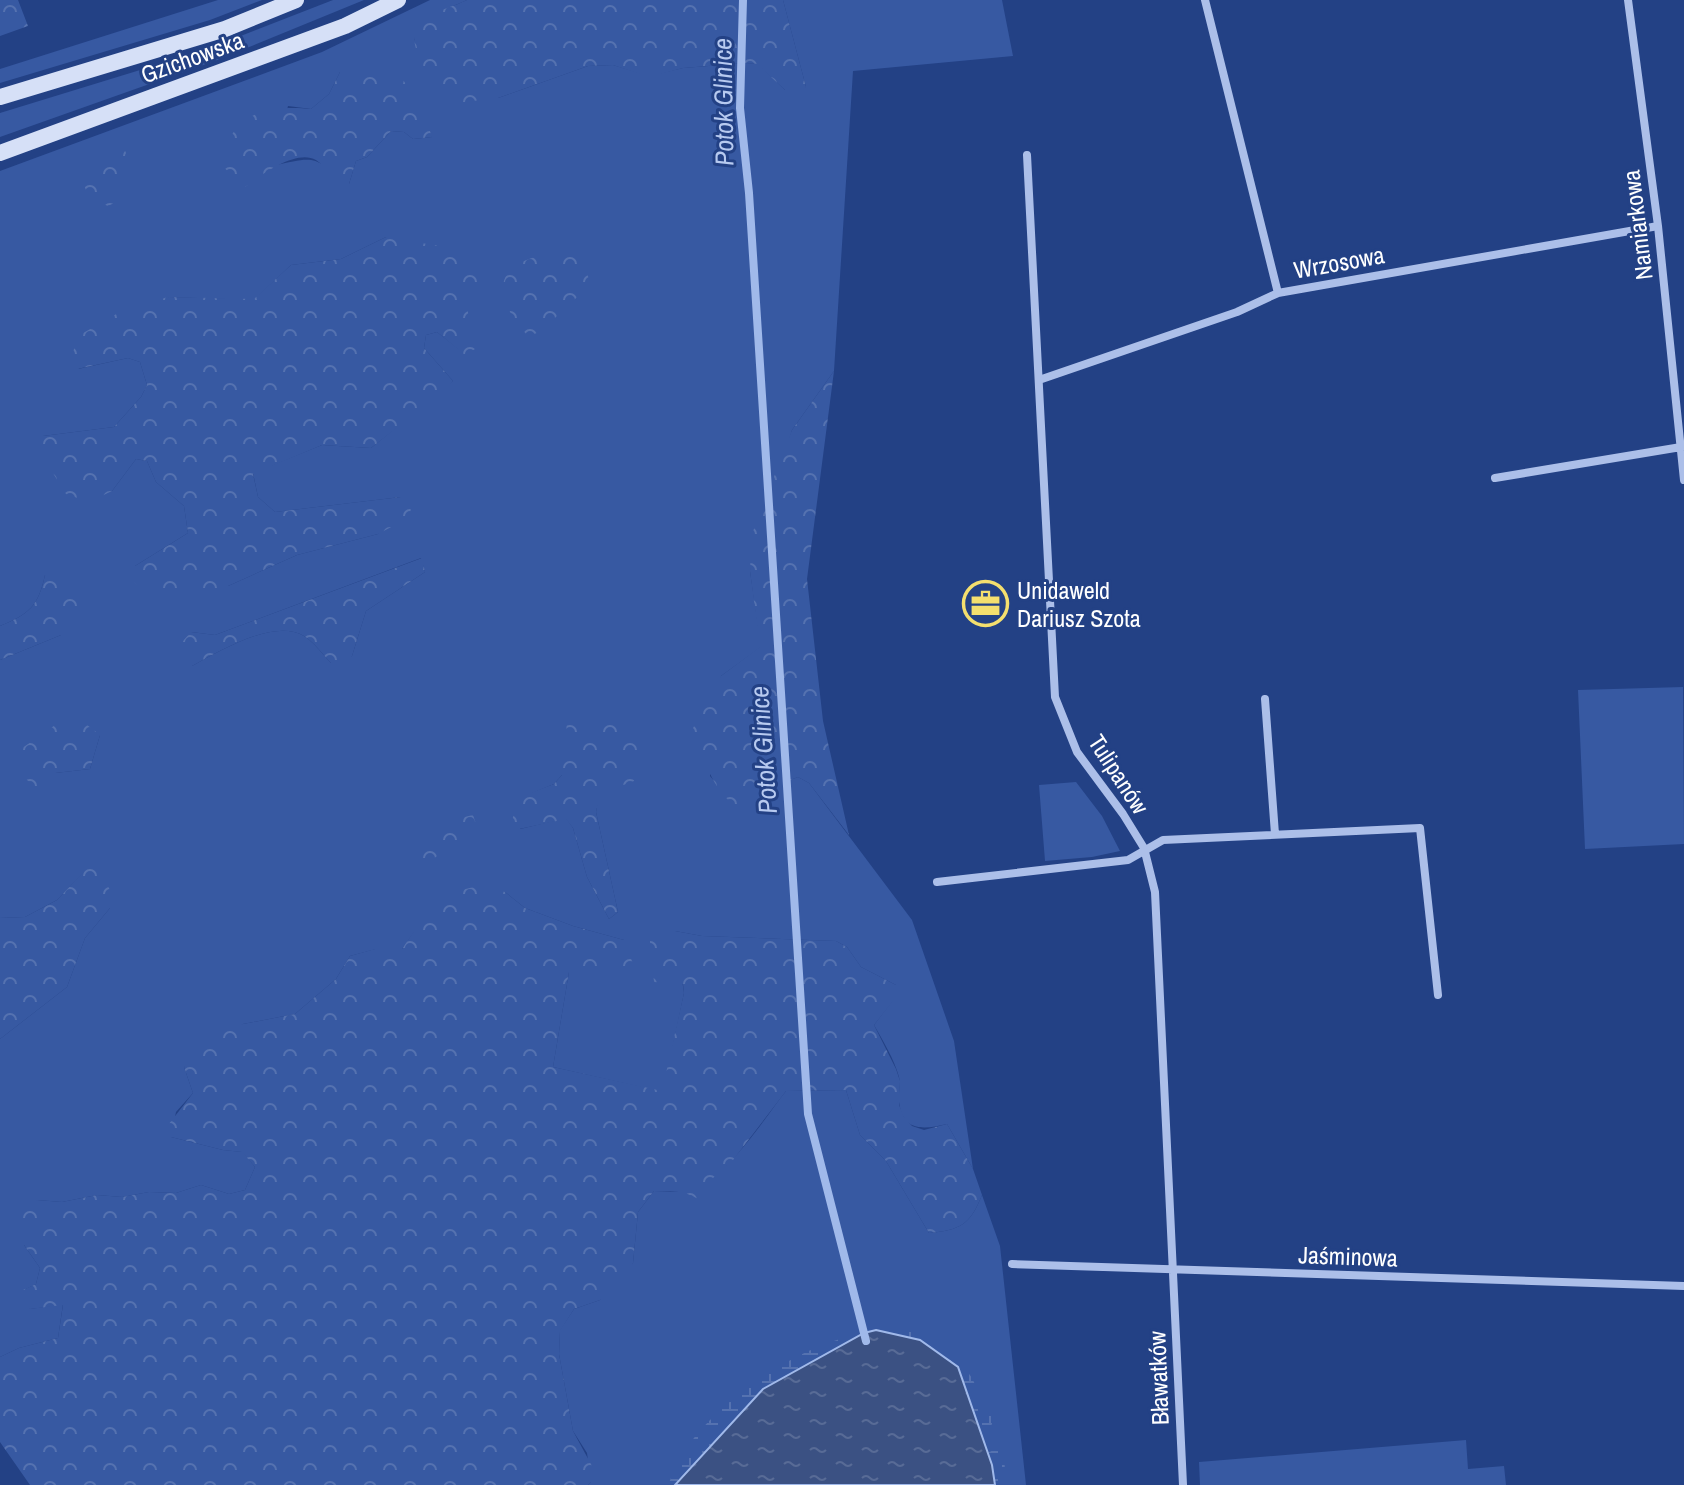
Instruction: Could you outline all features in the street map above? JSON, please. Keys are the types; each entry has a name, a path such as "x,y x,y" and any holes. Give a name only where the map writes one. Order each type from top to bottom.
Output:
{"street":[{"name":"Gzichowska","path":"0,97 225,29 296,0"},
{"name":"Gzichowska","path":"0,153 345,26 398,0"},
{"path":"1205,0 1278,293"},
{"name":"Namiarkowa","path":"1628,0 1658,226 1684,480"},
{"name":"Tulipanów","path":"1027,155 1055,697 1077,752 1144,848 1155,892 1174,1270"},
{"name":"Wrzosowa","path":"1039,380 1237,312 1278,293 1658,226"},
{"path":"1495,478 1681,447"},
{"path":"1265,699 1275,834"},
{"path":"937,882 1128,860 1144,848 1163,840 1420,828 1438,995"},
{"name":"Jaśminowa","path":"1012,1264 1684,1286"},
{"name":"Bławatków","path":"1174,1270 1183,1485"}],"green space":[{"path":"0,0 18,0 28,26 0,36"},
{"path":"218,0 262,0 210,20 0,83 0,69"},
{"path":"333,0 364,0 220,59 0,137 0,113 202,51"},
{"path":"430,0 467,0 427,19 416,32 414,40 498,98 588,66 613,65 649,76 683,68 758,64 785,90 806,87 783,0 1002,0 1013,56 853,71 834,371 792,430 750,571 761,647 721,676 710,776 727,794 748,808 755,806 782,784 798,777 809,783 912,920 954,1041 973,1169 947,1124 916,1126 910,1124 901,1112 897,1070 874,1025 896,996 896,985 861,967 847,947 836,941 702,936 675,931 684,993 663,1092 553,1067 569,972 624,940 525,908 505,892 417,928 402,949 376,949 350,956 336,979 295,1014 243,1024 184,1067 193,1093 176,1112 171,1137 243,1152 255,1167 245,1190 229,1194 201,1185 176,1193 149,1192 122,1197 97,1195 62,1202 37,1200 24,1245 40,1268 36,1284 24,1290 30,1309 63,1304 58,1338 19,1348 0,1357 0,1039 67,987 85,938 110,908 90,866 57,900 25,917 0,918 0,660 61,635 45,575 31,608 0,626 0,171 322,52","holes":["340,72 432,137 413,139 404,132 391,131 367,157 356,161 349,184 314,161 299,160 273,166 288,106 311,109 329,94","386,237 465,354 437,332 426,335 424,348 453,381 371,448 322,445 253,473 258,497 275,512 401,497 378,534 297,555 228,586 135,566 188,533 184,506 156,482 147,461 136,459 112,491 43,436 114,427 141,397 147,385 140,362 128,358 78,369 169,297 254,300 291,265 341,259","421,558 425,572 366,611 352,656 331,663 304,636 278,631 247,639 192,666 191,632 215,635","100,735 90,769 55,773","562,775 607,792 598,800 596,812 618,912 609,919 587,877 573,828 566,818 520,829 520,798 554,784"]},
{"path":"467,0 783,0 806,87 797,94 785,90 757,64 683,68 649,77 613,65 588,66 498,98 448,104 418,55 414,34 417,26 427,17"},
{"path":"364,68 399,73 424,114 432,137 413,139 404,132 391,131 367,157 356,161 349,184 340,191 323,166 308,158 279,165 245,187 218,162 233,133 248,118 268,110 311,109 329,94 340,72"},
{"path":"123,146 132,167 118,201 108,206 89,198 81,177 86,166"},
{"path":"386,237 445,247 466,258 480,279 466,302 475,349 465,355 437,332 426,335 424,348 453,381 445,390 371,448 322,445 253,474 258,497 275,512 401,497 411,505 410,517 378,534 297,555 228,586 174,600 139,587 130,577 135,566 188,533 184,506 156,482 147,461 136,459 112,491 89,502 66,494 35,444 43,436 114,427 141,397 147,385 140,362 128,358 77,369 71,359 78,336 132,305 169,297 254,299 291,265 341,259"},
{"path":"561,251 577,258 591,284 540,332 528,336 504,298 504,281 519,264"},
{"path":"834,371 807,579 823,721 849,835 809,783 798,777 756,806 744,808 733,804 723,795 707,768 692,730 721,676 760,647 750,571 752,534 792,430"},
{"path":"422,558 425,572 366,611 352,656 342,664 331,663 308,639 292,632 278,631 247,639 192,666 182,660 175,650 191,632 215,635"},
{"path":"45,575 68,581 83,603 61,635 0,660 0,626 31,608"},
{"path":"1683,687 1684,844 1585,849 1578,690"},
{"path":"577,716 625,723 635,730 638,754 634,781 605,795 596,812 618,912 609,919 587,877 573,828 566,819 519,829 512,820 520,797 554,784 562,775 567,722"},
{"path":"71,718 82,721 100,735 90,769 55,773 36,787 18,773 18,751 58,723"},
{"path":"1076,782 1102,816 1120,851 1045,861 1039,785"},
{"path":"473,815 476,824 469,834 430,861 418,858 418,834 426,826"},
{"path":"90,865 102,872 112,895 110,908 85,938 67,987 0,1039 0,918 25,917 57,900"},
{"path":"480,886 505,892 525,908 573,926 624,940 638,977 569,972 553,1067 662,1091 684,993 683,984 654,982 650,941 675,931 702,936 836,941 847,947 861,967 896,985 897,996 874,1025 900,1081 899,1105 912,1126 924,1130 947,1124 973,1169 982,1195 973,1213 956,1228 929,1233 886,1161 860,1135 846,1090 786,1091 733,1160 713,1178 705,1202 681,1191 654,1191 638,1212 633,1263 623,1287 600,1300 574,1309 560,1331 559,1354 573,1431 592,1466 588,1485 30,1485 0,1442 0,1357 19,1348 58,1338 63,1305 30,1309 17,1299 23,1290 36,1284 40,1268 24,1245 15,1218 24,1206 37,1200 62,1202 97,1195 122,1197 149,1192 176,1193 201,1185 229,1194 245,1190 255,1167 242,1152 171,1137 165,1129 193,1093 184,1067 194,1042 217,1029 295,1014 336,979 350,956 375,949 402,949 432,906 450,894"},
{"path":"846,1090 860,1135 886,1161 929,1233 963,1224 982,1195 1000,1246 1026,1485 995,1485 876,1330 864,1333 763,1389 675,1485 588,1485 591,1482 587,1453 573,1431 559,1354 560,1330 574,1309 600,1300 633,1263 638,1212 654,1191 679,1191 711,1178 740,1152 786,1091"},
{"path":"907,1330 947,1344 979,1393 747,1485 668,1485 681,1457 712,1418 780,1366 852,1336"},
{"path":"964,1409 983,1409 994,1416 991,1427 980,1440"},
{"path":"1466,1440 1468,1469 1504,1466 1506,1485 1200,1485 1199,1462"},
{"path":"1000,1447 1004,1456 1006,1485 948,1485 979,1457"}],"water":[{"path":"876,1330 920,1340 958,1367 992,1465 995,1485 675,1485 763,1389 864,1333"}],"waterway":[{"name":"Potok Glinice","path":"743,0 740,108 749,193 808,1114 866,1341"}],"place":[{"name":"Unidaweld Dariusz Szota","path":"986,604"}]}
